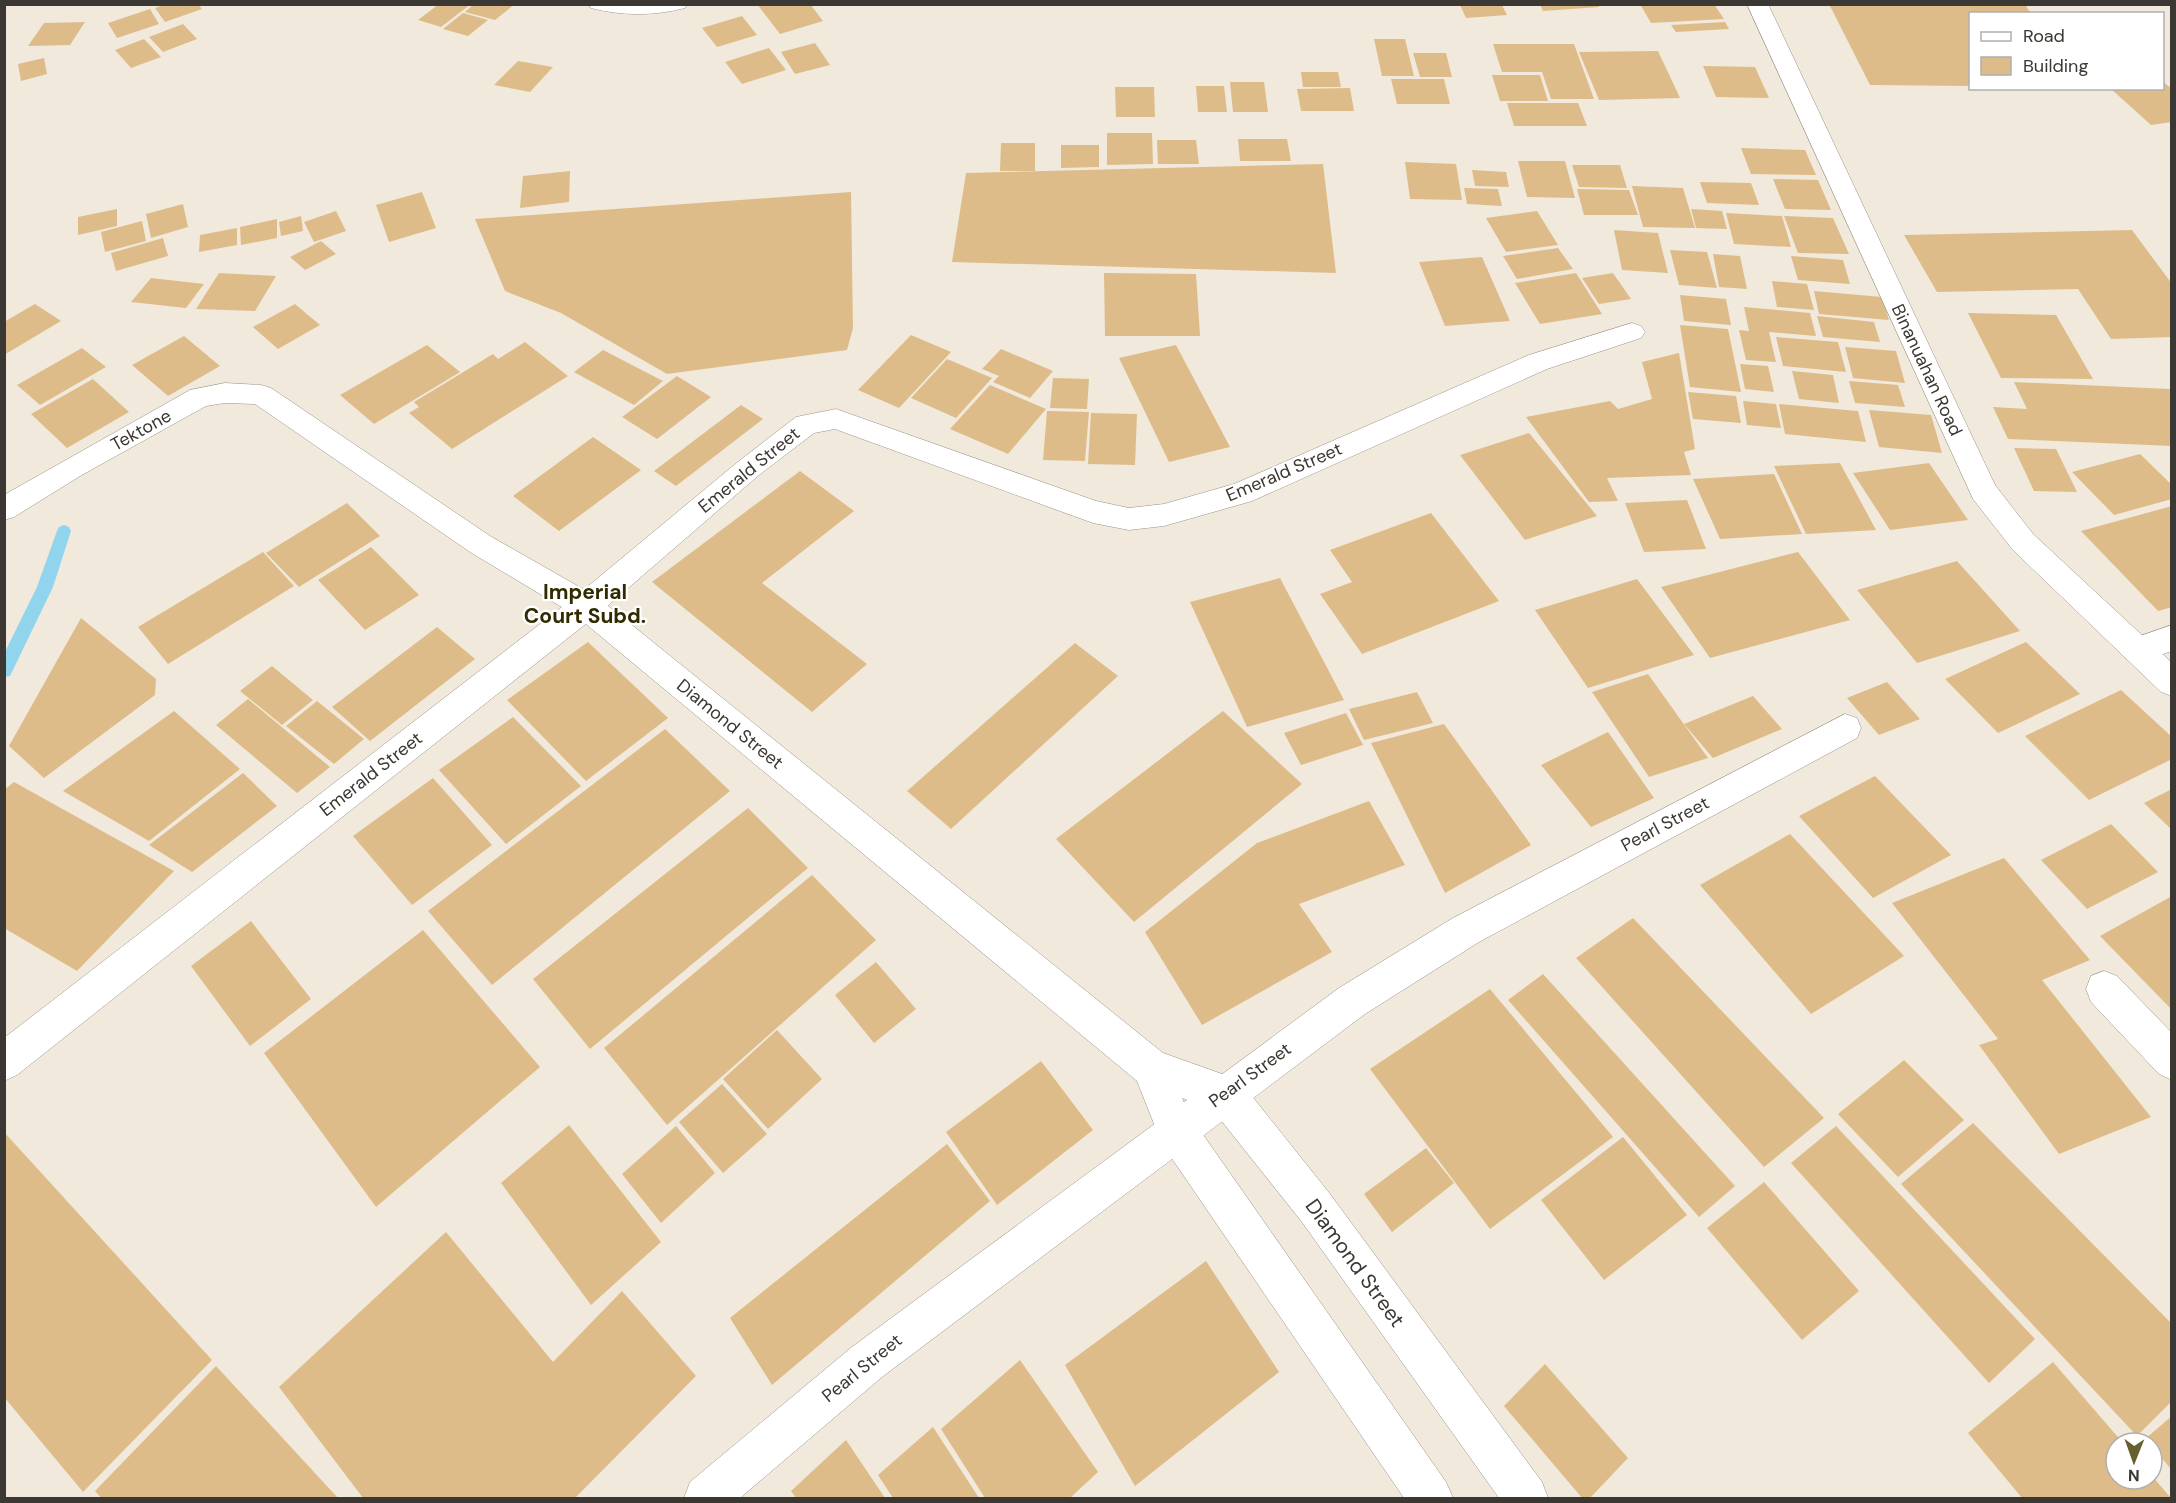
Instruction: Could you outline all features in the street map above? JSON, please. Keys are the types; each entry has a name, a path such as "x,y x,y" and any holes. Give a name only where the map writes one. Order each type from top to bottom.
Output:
{"street":[{"path":"598,4 615,8 663,8 678,4"},
{"name":"Binanuahan Road","path":"1757,4 1983,491 2023,542 2172,683"},
{"name":"Emerald Street","path":"4,1062 586,606 749,468 806,424 836,419 1093,512 1129,519 1164,515 1242,492 1538,362 1632,332"},
{"name":"Tektone","path":"4,510 70,469 200,397 225,393 261,395 285,412"},
{"name":"Diamond Street","path":"285,412 480,544 586,606 1151,1068 1225,1094 1316,1208 1526,1498"},
{"path":"2137,650 2172,638"},
{"name":"Pearl Street","path":"706,1498 867,1362 1352,1001 1466,930 1845,728"},
{"path":"2104,989 2172,1061"},
{"name":"Diamond Street","path":"1151,1068 1176,1131 1430,1498"}],"building":[{"path":"166,4 198,4 202,9 165,22 155,8"},
{"path":"439,4 471,4 441,27 418,20"},
{"path":"474,4 515,4 495,20 465,12"},
{"path":"757,4 810,4 823,21 780,34"},
{"path":"1540,4 1597,4 1599,7 1543,11"},
{"path":"1640,4 1714,4 1724,19 1651,23"},
{"path":"1829,4 2026,6 2030,12 1969,12 1969,86 1870,85"},
{"path":"1460,5 1502,5 1507,15 1466,18"},
{"path":"150,9 159,24 117,38 108,23"},
{"path":"463,13 488,20 468,36 443,29"},
{"path":"742,16 757,35 717,47 702,28"},
{"path":"85,22 70,45 28,46 44,23"},
{"path":"1725,22 1729,29 1676,32 1671,25"},
{"path":"183,24 197,39 163,52 149,37"},
{"path":"144,39 161,57 131,68 115,50"},
{"path":"1374,39 1405,39 1414,76 1382,76"},
{"path":"815,43 830,65 795,74 781,52"},
{"path":"1493,44 1574,44 1594,99 1551,99 1542,72 1502,72"},
{"path":"769,48 786,70 742,84 725,62"},
{"path":"1658,51 1680,98 1599,100 1579,52"},
{"path":"1413,53 1446,53 1452,77 1420,77"},
{"path":"44,58 47,74 21,81 18,64"},
{"path":"518,61 553,67 530,92 494,85"},
{"path":"1703,66 1755,67 1769,98 1716,97"},
{"path":"1301,72 1338,72 1341,87 1303,87"},
{"path":"1492,75 1540,75 1548,101 1500,101"},
{"path":"1391,79 1444,79 1450,104 1397,104"},
{"path":"1230,82 1264,82 1268,112 1233,112"},
{"path":"2164,83 2172,89 2172,122 2151,125 2112,90 2164,90"},
{"path":"1196,86 1224,86 1227,112 1198,112"},
{"path":"1115,87 1154,87 1155,117 1116,117"},
{"path":"1350,88 1354,111 1301,111 1297,89"},
{"path":"1507,103 1578,103 1587,126 1514,126"},
{"path":"1107,133 1152,133 1153,164 1107,165"},
{"path":"1238,139 1287,139 1291,161 1240,161"},
{"path":"1157,140 1196,140 1199,164 1158,164"},
{"path":"1001,143 1035,143 1035,171 1000,171"},
{"path":"1061,145 1099,145 1099,167 1061,168"},
{"path":"1741,148 1805,150 1816,175 1751,174"},
{"path":"1518,161 1565,161 1575,198 1527,197"},
{"path":"1405,162 1456,164 1462,200 1410,199"},
{"path":"1323,164 1336,273 952,262 966,173"},
{"path":"1572,165 1620,165 1627,188 1579,187"},
{"path":"1472,170 1506,172 1509,187 1475,186"},
{"path":"570,171 569,202 520,208 523,176"},
{"path":"1773,179 1818,180 1831,210 1785,209"},
{"path":"1700,182 1751,183 1759,205 1707,203"},
{"path":"1632,186 1683,188 1695,228 1643,227"},
{"path":"1464,188 1498,189 1502,206 1467,204"},
{"path":"1577,189 1629,190 1638,215 1584,215"},
{"path":"422,192 436,228 389,242 376,205"},
{"path":"851,192 853,328 847,350 667,374 561,313 505,291 475,219"},
{"path":"183,204 188,227 151,238 146,214"},
{"path":"117,209 117,226 78,235 78,217"},
{"path":"1691,209 1722,211 1727,229 1696,228"},
{"path":"336,211 346,231 314,242 304,222"},
{"path":"1537,211 1558,245 1506,252 1486,218"},
{"path":"1726,213 1782,216 1791,247 1734,244"},
{"path":"301,216 303,231 281,236 279,222"},
{"path":"1784,216 1833,218 1849,254 1798,253"},
{"path":"277,219 277,238 241,245 240,227"},
{"path":"142,221 146,241 105,252 101,232"},
{"path":"237,228 237,245 199,252 200,235"},
{"path":"1614,230 1658,233 1668,273 1622,270"},
{"path":"2132,230 2172,284 2172,337 2111,339 2078,289 1937,292 1904,235"},
{"path":"163,238 168,256 116,271 111,253"},
{"path":"321,241 336,254 305,270 290,257"},
{"path":"1558,248 1573,269 1517,279 1503,256"},
{"path":"1670,250 1707,252 1717,288 1679,285"},
{"path":"1713,254 1740,256 1747,289 1719,287"},
{"path":"1791,256 1843,260 1850,284 1798,280"},
{"path":"1482,257 1510,321 1445,326 1419,262"},
{"path":"219,273 276,276 255,311 196,309"},
{"path":"1104,273 1196,274 1200,336 1105,336"},
{"path":"1576,273 1602,314 1540,324 1515,283"},
{"path":"1613,273 1631,299 1599,304 1582,278"},
{"path":"151,278 204,284 186,308 131,302"},
{"path":"1772,281 1807,284 1814,310 1777,307"},
{"path":"1814,291 1882,297 1889,320 1819,314"},
{"path":"1680,295 1726,299 1731,325 1684,321"},
{"path":"35,304 61,321 4,355 4,322"},
{"path":"295,304 320,325 278,349 253,327"},
{"path":"1744,307 1810,313 1816,336 1769,332 1776,362 1746,360 1739,330 1749,331"},
{"path":"1968,313 2056,315 2093,379 2001,378"},
{"path":"1817,316 1874,322 1880,342 1823,337"},
{"path":"1680,325 1728,329 1741,392 1690,387"},
{"path":"911,335 951,352 899,408 858,390"},
{"path":"184,336 220,366 168,396 132,365"},
{"path":"1776,337 1838,342 1846,372 1783,366"},
{"path":"525,342 568,376 452,449 409,413 419,407 414,402 493,354 498,359"},
{"path":"427,345 460,372 374,424 340,395"},
{"path":"1176,345 1230,447 1169,462 1119,358"},
{"path":"1845,347 1896,351 1905,383 1853,378"},
{"path":"82,348 106,367 40,405 17,385"},
{"path":"1001,349 1053,371 1030,398 993,382 999,376 982,369"},
{"path":"603,350 663,381 634,405 574,372"},
{"path":"1679,353 1695,449 1684,452 1691,475 1607,478 1618,501 1589,502 1526,417 1610,401 1618,409 1652,399 1642,362"},
{"path":"947,359 992,378 956,418 911,398"},
{"path":"1740,364 1768,366 1774,392 1745,389"},
{"path":"1792,371 1833,375 1839,403 1799,399"},
{"path":"677,376 711,397 657,439 622,417"},
{"path":"1053,378 1089,379 1087,409 1050,408"},
{"path":"93,379 129,412 67,448 31,414"},
{"path":"1849,381 1898,385 1905,407 1855,403"},
{"path":"2014,382 2170,389 2172,446 2008,439 1993,407 2027,409"},
{"path":"990,385 1046,409 1008,454 950,429"},
{"path":"1688,392 1736,396 1741,423 1693,419"},
{"path":"1743,401 1776,404 1781,428 1747,425"},
{"path":"1779,404 1858,411 1866,442 1785,434"},
{"path":"741,405 763,419 676,486 654,471"},
{"path":"1869,410 1931,415 1942,453 1879,447"},
{"path":"1047,411 1089,412 1085,461 1043,460"},
{"path":"1091,413 1137,414 1135,465 1088,464"},
{"path":"1529,433 1597,516 1525,540 1460,455"},
{"path":"593,437 641,470 559,531 513,496"},
{"path":"2014,448 2056,449 2077,492 2034,491"},
{"path":"2140,454 2172,485 2172,499 2114,515 2072,472"},
{"path":"1840,463 1876,530 1806,534 1774,466"},
{"path":"1929,463 1968,520 1890,530 1853,473"},
{"path":"800,471 854,511 762,583 867,664 812,712 652,582"},
{"path":"1774,474 1802,534 1720,539 1693,479"},
{"path":"1687,500 1706,549 1644,552 1625,503"},
{"path":"347,503 380,536 299,587 266,553"},
{"path":"2172,506 2172,607 2158,611 2081,531"},
{"path":"1431,513 1499,601 1362,654 1320,594 1352,582 1330,550"},
{"path":"371,547 419,595 365,630 318,580"},
{"path":"263,552 294,586 168,664 138,627"},
{"path":"1798,552 1850,620 1710,658 1661,587"},
{"path":"1957,561 2020,631 1917,663 1857,590"},
{"path":"1280,578 1344,700 1247,727 1190,602"},
{"path":"1637,579 1694,655 1588,688 1535,610"},
{"path":"81,618 156,679 155,695 44,778 9,746"},
{"path":"437,627 475,659 370,741 332,707"},
{"path":"588,642 668,718 586,781 507,700"},
{"path":"2026,642 2080,694 1998,733 1945,679"},
{"path":"1075,643 1118,676 951,829 907,791"},
{"path":"272,666 313,700 282,725 240,691"},
{"path":"1648,674 1708,758 1649,777 1592,692"},
{"path":"1887,682 1920,719 1879,735 1847,698"},
{"path":"2121,690 2172,737 2172,759 2089,800 2025,736"},
{"path":"1417,692 1433,723 1364,740 1349,709"},
{"path":"1753,696 1782,729 1713,758 1684,724"},
{"path":"248,699 330,767 297,793 216,725"},
{"path":"317,701 364,739 334,764 286,726"},
{"path":"174,711 240,769 149,841 63,791"},
{"path":"1223,711 1302,784 1134,922 1056,839"},
{"path":"1346,713 1363,745 1301,765 1284,733"},
{"path":"513,717 581,786 506,844 439,770"},
{"path":"1444,724 1531,845 1445,893 1371,743"},
{"path":"665,729 730,791 492,985 428,911"},
{"path":"1608,732 1654,798 1591,827 1541,765"},
{"path":"243,773 277,806 192,872 149,845"},
{"path":"1875,776 1951,855 1873,898 1799,816"},
{"path":"433,778 492,845 412,905 353,836"},
{"path":"14,782 174,871 77,971 4,928 4,790"},
{"path":"2172,789 2172,830 2144,803"},
{"path":"1369,801 1405,865 1299,904 1332,952 1202,1025 1145,932 1257,843"},
{"path":"748,808 808,868 590,1049 533,979"},
{"path":"2111,824 2158,872 2087,909 2041,860"},
{"path":"1790,834 1904,956 1811,1014 1700,885"},
{"path":"2004,858 2090,960 2042,980 2151,1117 2059,1154 1979,1045 1998,1039 1892,903"},
{"path":"812,875 876,940 667,1125 604,1048"},
{"path":"2172,896 2172,1010 2100,936"},
{"path":"1633,918 1824,1118 1764,1167 1576,958"},
{"path":"251,921 311,999 250,1046 191,966"},
{"path":"423,930 540,1067 376,1207 264,1053"},
{"path":"876,962 916,1009 874,1043 835,995"},
{"path":"1543,974 1735,1186 1699,1217 1508,1000"},
{"path":"1490,989 1613,1137 1490,1229 1370,1069"},
{"path":"777,1030 822,1079 768,1129 723,1079"},
{"path":"1904,1060 1964,1120 1898,1177 1838,1114"},
{"path":"1041,1061 1093,1130 997,1205 946,1132"},
{"path":"722,1084 767,1134 723,1173 679,1122"},
{"path":"1973,1123 2172,1324 2172,1401 2142,1431 2132,1431 1901,1184"},
{"path":"569,1125 661,1242 591,1305 501,1183"},
{"path":"676,1126 715,1173 661,1223 622,1174"},
{"path":"1836,1126 2035,1339 1989,1383 1791,1163"},
{"path":"4,1132 212,1360 83,1492 4,1397"},
{"path":"1623,1137 1687,1215 1604,1280 1541,1200"},
{"path":"947,1144 990,1201 772,1385 730,1318"},
{"path":"1426,1148 1454,1183 1392,1232 1364,1194"},
{"path":"1764,1182 1859,1291 1802,1340 1707,1228"},
{"path":"446,1232 553,1362 622,1291 696,1376 575,1498 363,1498 279,1387"},
{"path":"1206,1261 1279,1372 1135,1486 1065,1365"},
{"path":"1020,1360 1098,1472 1070,1498 985,1498 941,1429"},
{"path":"2053,1362 2113,1431 2104,1431 2104,1491 2164,1490 2171,1498 2022,1498 1968,1433"},
{"path":"1545,1364 1628,1458 1590,1498 1582,1498 1504,1406"},
{"path":"216,1366 338,1498 101,1498 95,1491"},
{"path":"2172,1416 2172,1470 2164,1461 2164,1431 2154,1431"},
{"path":"933,1427 979,1498 893,1498 878,1475"},
{"path":"846,1440 885,1498 796,1498 791,1491"}],"waterway":[{"path":"4,671 45,587 64,531"}],"district":[{"name":"Imperial Court Subd.","path":"585,604"}]}
